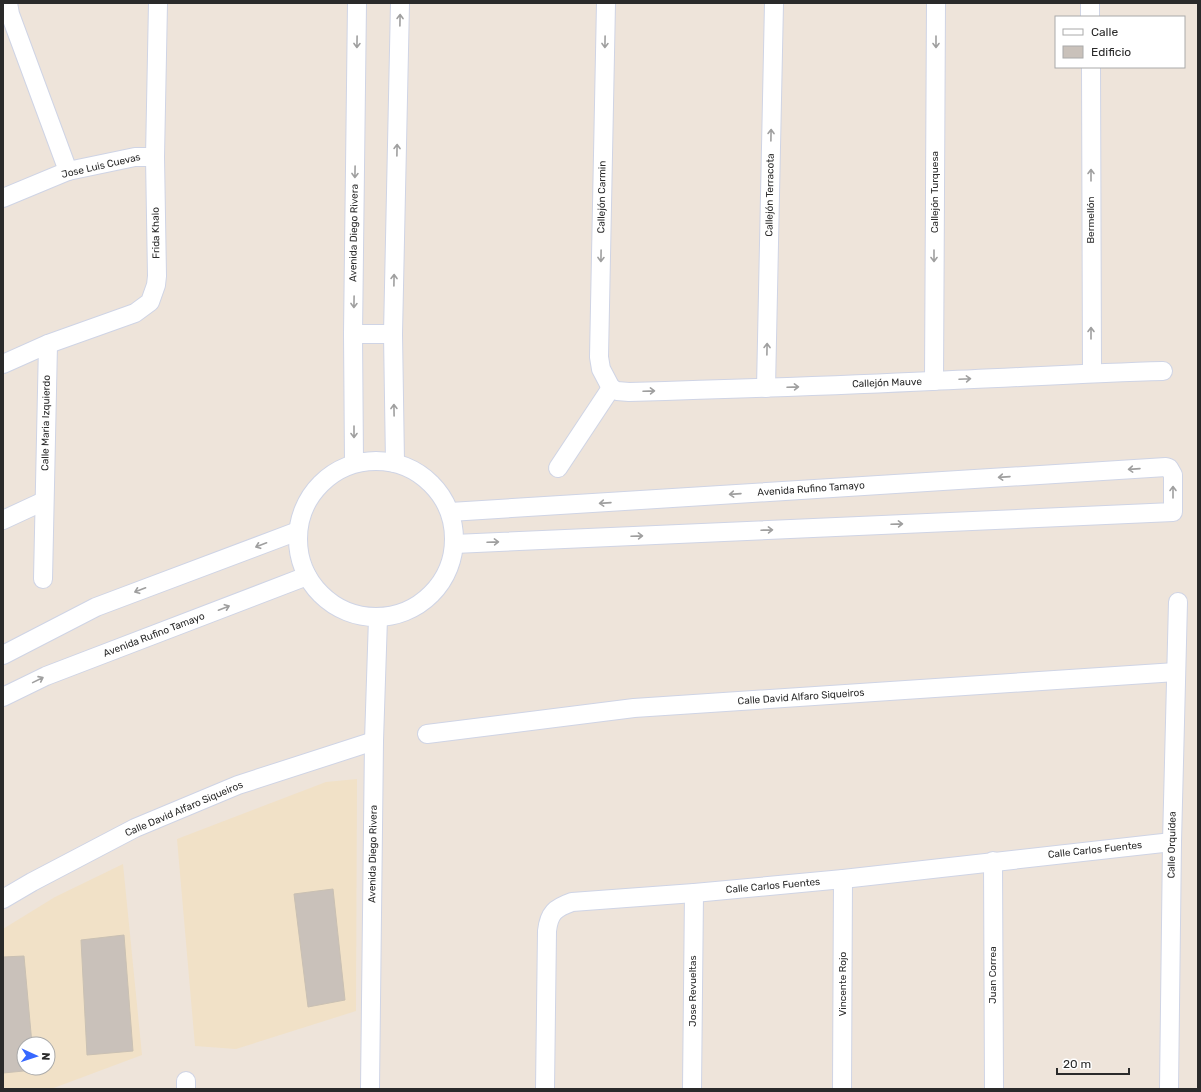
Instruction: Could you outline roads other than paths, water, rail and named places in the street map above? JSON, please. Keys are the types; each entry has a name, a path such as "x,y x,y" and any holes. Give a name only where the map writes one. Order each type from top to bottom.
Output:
{"street":[{"path":"8,3 10,14 68,171"},
{"name":"Frida Khalo","path":"3,364 48,344 135,313 150,302 156,286 157,276 155,157 158,3"},
{"name":"Avenida Diego Rivera","path":"354,463 353,334 357,3"},
{"path":"395,463 393,334 400,3"},
{"name":"Callejón Carmin","path":"606,3 599,357 601,369 611,388"},
{"name":"Callejón Terracota","path":"766,388 774,3"},
{"name":"Callejón Turquesa","path":"934,381 936,3"},
{"path":"1090,3 1090,16"},
{"name":"Bermellón","path":"1090,68 1092,372"},
{"name":"Jose Luis Cuevas","path":"3,198 68,171 135,157 155,157"},
{"path":"353,334 393,334"},
{"name":"Calle Maria Izquierdo","path":"43,579 48,344"},
{"name":"Callejón Mauve","path":"611,388 629,392 766,388 934,381 1092,372 1163,371"},
{"path":"558,468 611,388"},
{"path":"375,460 395,463 419,473 438,490 450,512 454,528 454,544 451,563 443,581 431,596 415,608 397,615 378,618 356,616 336,607 319,594 307,576 299,554 298,531 304,508 316,488 333,473 354,463 375,460"},
{"name":"Avenida Rufino Tamayo","path":"450,512 1166,467 1171,471 1173,481 1173,512 454,544"},
{"path":"3,520 44,501"},
{"path":"3,655 96,607 298,531"},
{"name":"Avenida Rufino Tamayo","path":"3,697 46,676 307,576"},
{"name":"Calle Orquídea","path":"1169,1089 1172,842 1178,602"},
{"name":"Avenida Diego Rivera","path":"370,1089 374,741 378,618"},
{"name":"Calle David Alfaro Siqueiros","path":"427,734 634,708 1176,672"},
{"name":"Calle David Alfaro Siqueiros","path":"3,899 135,828 238,785 374,741"},
{"name":"Calle Carlos Fuentes","path":"545,1089 548,921 552,913 562,906 572,902 694,893 843,879 1172,842"},
{"name":"Juan Correa","path":"993,861 994,1089"},
{"name":"Vincente Rojo","path":"842,1089 843,879"},
{"name":"Jose Revueltas","path":"692,1089 694,893"}]}
